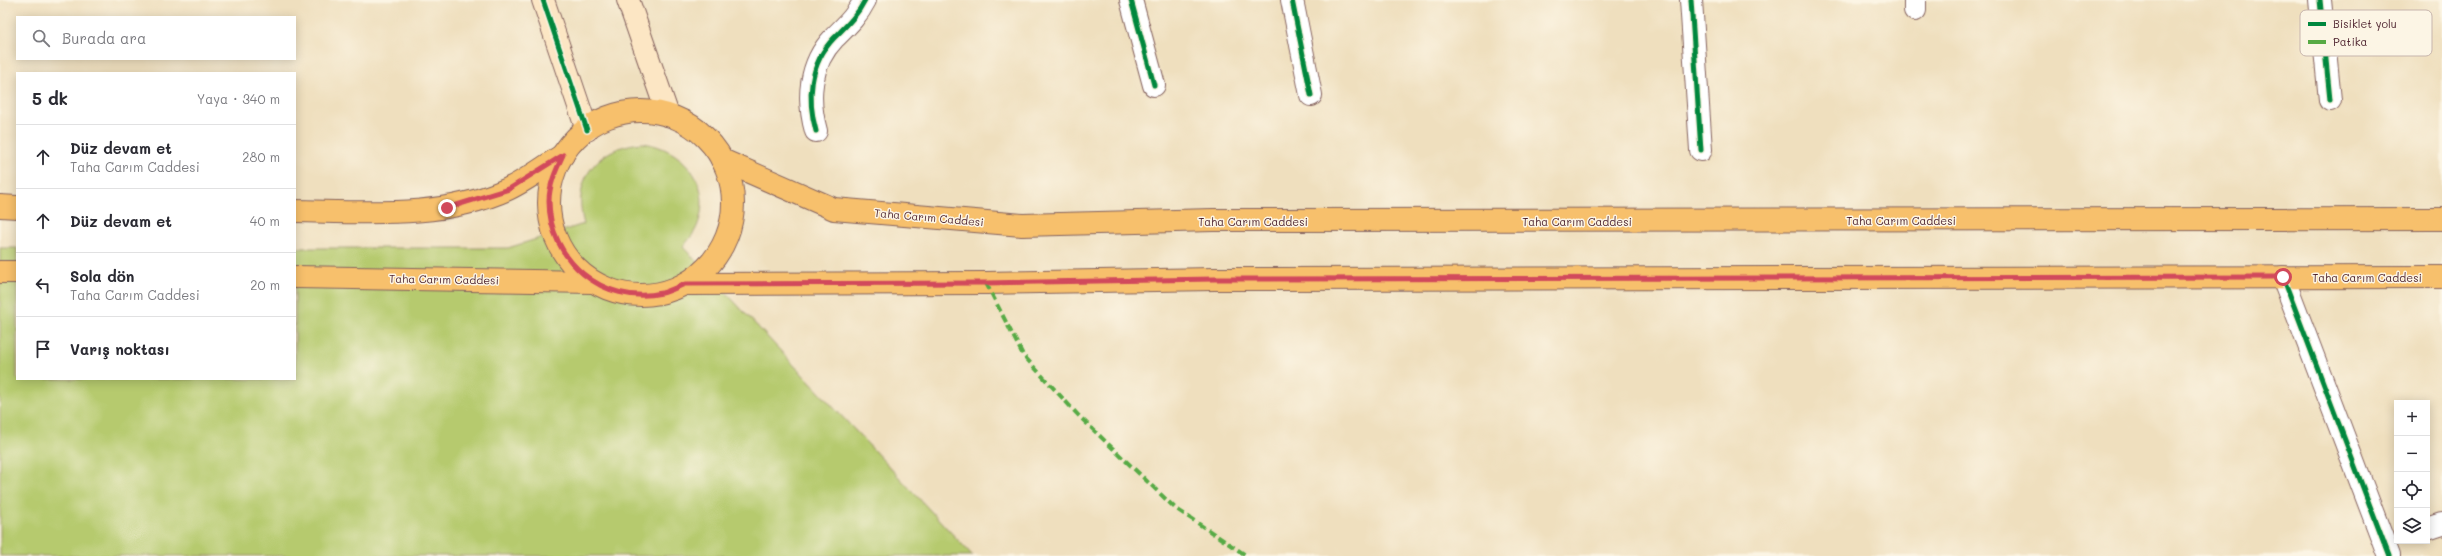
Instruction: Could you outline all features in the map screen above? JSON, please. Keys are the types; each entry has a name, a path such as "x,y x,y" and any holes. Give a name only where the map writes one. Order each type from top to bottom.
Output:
{"main road":[{"path":"644,111 668,115 696,130 708,140 722,160 731,182 734,206 729,230 719,252 704,270 685,284 662,293 638,295 614,291 592,282 573,266 559,246 551,224 549,200 553,177 563,155 578,136 598,122 620,114 644,111"},
{"path":"296,211 384,213 447,208 509,189 563,155"},
{"name":"Taha Carım Caddesi","path":"722,160 834,209 1022,225 1214,220 2442,219"},
{"path":"0,206 16,207"},
{"path":"0,272 16,272"},
{"name":"Taha Carım Caddesi","path":"296,277 592,282"},
{"name":"Taha Carım Caddesi","path":"685,284 986,283 1238,279 2442,277"}],"street":[{"path":"543,0 587,130"},
{"path":"628,0 668,115"},
{"path":"816,131 811,111 810,91 814,71 822,54 833,39 847,27 860,10 864,0"},
{"path":"1131,0 1154,85"},
{"path":"1292,0 1311,95"},
{"path":"1691,0 1701,150"},
{"path":"2320,0 2321,10"},
{"path":"2326,56 2330,100"},
{"path":"2283,277 2390,546"},
{"path":"2430,528 2442,524"}],"green space":[{"path":"643,143 657,146 681,159 690,169 697,180 701,193 702,206 698,225 683,247 973,556 0,556 0,248 16,248 16,380 296,380 296,248 508,248 584,224 581,208 581,193 585,179 601,158 627,145"}],"marked path":[{"path":"986,283 1023,355 1079,416 1175,508 1247,556"}],"cycle path":[{"path":"543,0 587,130"},
{"path":"816,131 813,119 811,94 812,82 819,59 834,38 855,16 865,0"},
{"path":"1131,0 1154,85"},
{"path":"1292,0 1311,95"},
{"path":"1691,0 1701,150"},
{"path":"2320,0 2321,10"},
{"path":"2326,56 2330,100"},
{"path":"2283,277 2389,556"}],"route":[{"path":"447,208 509,189 563,155 553,177 549,200 551,224 559,246 573,266 592,282 614,291 638,295 662,293 685,284 986,283 1214,279 2283,277"}]}
